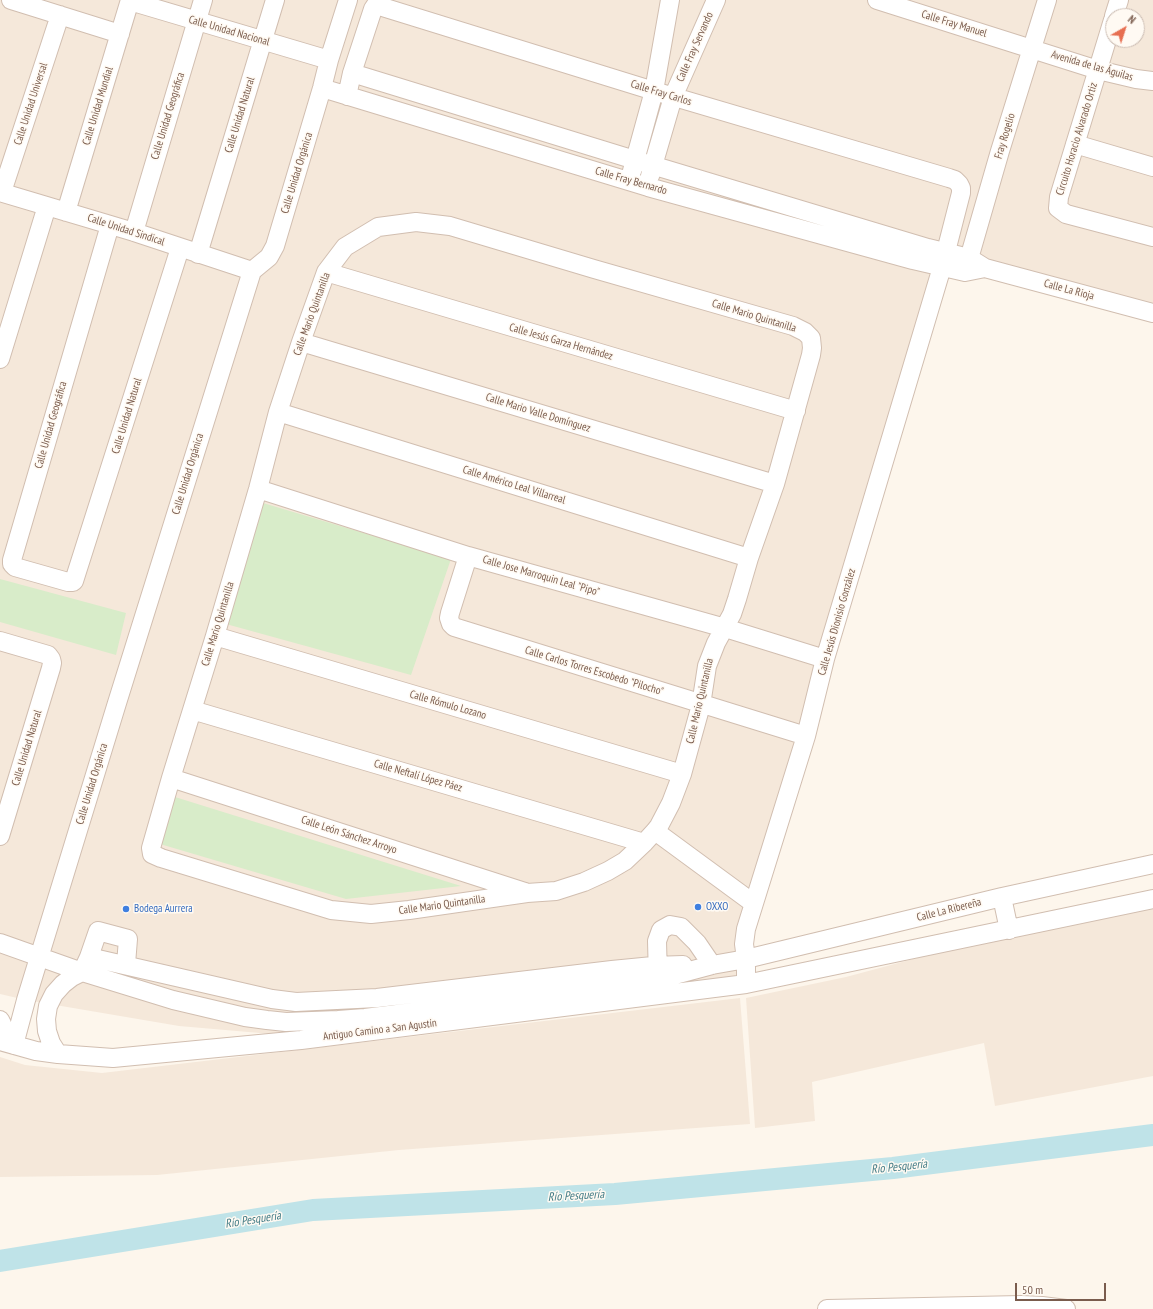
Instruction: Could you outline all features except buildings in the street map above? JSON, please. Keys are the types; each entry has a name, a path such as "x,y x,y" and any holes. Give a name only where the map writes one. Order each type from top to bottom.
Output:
{"street":[{"path":"11,0 120,34"},
{"name":"Calle Unidad Geográfica","path":"134,232 203,0"},
{"name":"Calle Unidad Natural","path":"198,254 275,0"},
{"name":"Calle Unidad Orgánica","path":"7,1043 26,1000 252,271 269,257 275,246 348,0"},
{"path":"629,181 654,91 670,0"},
{"name":"Calle Fray Servando","path":"648,187 673,96 716,0"},
{"name":"Calle Fray Manuel","path":"877,0 1031,48"},
{"name":"Fray Rogelio","path":"968,265 1000,151 1047,0"},
{"name":"Calle Unidad Nacional","path":"130,1 329,60"},
{"name":"Calle Unidad Mundial","path":"66,212 130,1"},
{"name":"Calle Fray Carlos","path":"347,96 352,72 373,9 376,6 654,91 955,180 961,188 961,193 943,261"},
{"name":"Calle Unidad Universal","path":"1,192 60,15"},
{"name":"Circuito Horacio Alvarado Ortiz","path":"1105,47 1059,198 1058,208 1066,214 1153,237"},
{"name":"Avenida de las Águilas","path":"1031,48 1098,70 1153,81"},
{"name":"Calle Fray Bernardo","path":"352,72 653,165 943,261"},
{"name":"Calle Fray Bernardo","path":"322,88 648,187 943,261"},
{"path":"1075,144 1153,167"},
{"name":"Calle Unidad Sindical","path":"1,192 134,232 252,271"},
{"path":"0,359 47,206"},
{"name":"Calle Mario Quintanilla","path":"416,222 450,226 793,326 805,332 811,338 812,348 775,484 749,558 732,614 716,643 707,666 701,704 682,774 672,803 659,826 650,837 625,861 584,882 556,890 371,914 331,910 152,854 151,848 258,489 278,412 326,272 345,247 378,227 416,222"},
{"name":"Calle Unidad Geográfica","path":"73,582 15,567 12,562 110,225"},
{"name":"Calle Unidad Natural","path":"73,582 76,579 180,248"},
{"name":"Calle La Rioja","path":"943,261 985,268 1153,313"},
{"name":"Calle Jesús Dionisio González","path":"746,984 744,937 753,903 806,736 825,659 943,261"},
{"name":"Calle Jesús Garza Hernández","path":"326,272 796,411"},
{"name":"Calle Mario Valle Domínguez","path":"301,342 775,484"},
{"name":"Calle Américo Leal Villarreal","path":"278,412 749,558"},
{"name":"Calle Jose Marroquin Leal \"Pipo\"","path":"258,489 468,556 725,628 825,659"},
{"name":"Calle Carlos Torres Escobedo \"Pilocho\"","path":"468,556 449,618 450,624 454,627 806,736"},
{"name":"Calle Rómulo Lozano","path":"215,636 682,774"},
{"name":"Calle Unidad Natural","path":"0,641 48,655 51,659 51,668 0,836"},
{"name":"Calle Neftalí López Páez","path":"192,710 650,837 753,903"},
{"name":"Calle León Sánchez Arroyo","path":"171,778 528,893"},
{"name":"Calle La Ribereña","path":"746,959 1002,897 1153,864"},
{"path":"1002,897 1009,930"},
{"path":"746,984 1153,899"},
{"path":"657,973 656,941 661,930 670,925 681,927 697,943 703,967"},
{"path":"58,1054 51,1043 47,1031 46,1019 48,1006 54,994 63,984 85,965 98,931 128,939 126,964"},
{"name":"Antiguo Camino a San Agustín","path":"0,943 39,956 85,965 173,1000 245,1017 286,1022 365,1018 637,984 657,973"},
{"path":"85,965 126,964 180,978 296,1002 377,998 527,980 657,973 686,966 703,967 746,959"},
{"path":"180,978 203,990 230,1001 256,1009 307,1021"},
{"path":"506,1000 527,980"},
{"name":"Antiguo Camino a San Agustín","path":"7,1043 36,1051 113,1058 301,1040 746,984"},
{"path":"0,1020 2,1024 0,1032"},
{"path":"827,1309 1021,1305 1063,1309"}],"shaded area":[{"path":"0,0 1044,0 1027,50 1153,83 1153,311 938,262 746,926 747,977 283,1035 179,1026 26,1000 0,994"},
{"path":"1045,0 1153,0 1153,76 1031,48"},
{"path":"1153,908 1153,1076 995,1106 984,1043 812,1082 815,1121 755,1128 746,998 846,977 917,958"},
{"path":"740,998 750,1124 399,1150 157,1175 0,1177 0,1057 25,1065 102,1073"}],"green space":[{"path":"263,503 451,559 411,675 226,624"},
{"path":"0,579 126,613 116,655 0,622"},
{"path":"175,797 461,886 346,899 160,844"}],"waterway":[{"name":"Río Pesquería","path":"0,1261 313,1210 615,1194 893,1168 1153,1135"}],"place":[{"name":"OXXO","path":"698,907"},
{"name":"Bodega Aurrera","path":"126,909"}]}
